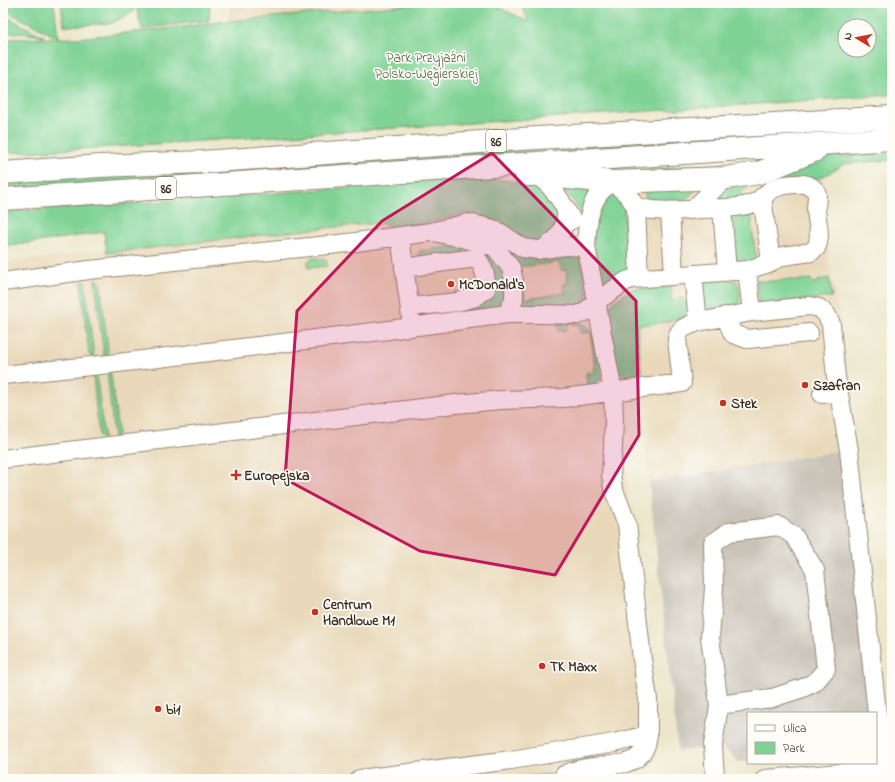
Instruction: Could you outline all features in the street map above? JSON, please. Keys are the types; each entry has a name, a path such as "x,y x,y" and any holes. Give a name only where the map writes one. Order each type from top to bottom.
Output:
{"main road":[{"name":"86","path":"3,173 100,166 202,162 529,138 892,117"},
{"name":"86","path":"3,199 892,139"},
{"path":"430,170 453,177 535,175 613,182 726,178 759,173 812,152 846,142"}],"street":[{"path":"535,175 546,181 551,187 566,210 586,247"},
{"path":"692,210 726,178"},
{"path":"563,779 564,775 571,771 626,763 636,759 646,746 648,735 648,699 627,524 615,493 611,475 614,418 613,392 586,247 588,222 593,204 604,188 613,182 628,195 636,207 639,278"},
{"path":"3,375 412,327 507,314 577,315 585,312 596,302 626,281 632,279 747,270 772,262 783,256 811,252 816,248 819,237 816,212 816,192 813,187 805,184 776,188 771,190 760,200 751,204 740,206 670,211 636,207"},
{"path":"762,197 772,262"},
{"path":"722,208 727,272"},
{"path":"543,249 555,240 562,232 566,221 566,210"},
{"path":"670,211 674,276"},
{"path":"3,282 89,270 400,236 431,232 468,223 490,228 523,248 533,250 565,246 586,247"},
{"path":"431,232 495,247 511,268 514,281 514,299 507,314"},
{"path":"400,236 412,327"},
{"path":"404,268 477,258 484,268 486,279 486,289 476,298 457,302 410,307"},
{"path":"747,270 752,312"},
{"path":"693,274 698,322"},
{"path":"3,458 479,402 563,398 682,383 677,338 683,327 725,316 752,312 810,306 819,308 826,314 831,324 836,377 830,393 849,450 880,739 888,769 765,779"},
{"path":"577,315 601,328"},
{"path":"725,316 733,334 747,339 809,334"},
{"path":"715,779 712,745 718,705 710,637 714,588 714,543 729,532 779,526 794,536 815,570 826,669 815,682 803,688 772,698 718,705"},
{"path":"360,779 511,760 614,743 648,735"}],"highlighted area":[{"path":"492,153 636,301 639,435 555,575 420,551 285,479 297,311 382,221"}],"shaded area":[{"path":"230,3 429,3 229,21"},
{"path":"821,176 829,264 836,298 853,449 649,482 632,332 631,307 689,298 671,300 670,286 632,289 623,275 627,269 627,264 624,204 619,190"},
{"path":"532,195 582,269 622,431 656,759 498,779 3,779 3,263"},
{"path":"845,450 873,712 747,712 747,761 739,762 721,746 678,751 649,482"}],"green space":[{"path":"3,3 54,3 58,38 3,9"},
{"path":"61,3 132,3 134,11 112,23 68,26 64,25"},
{"path":"135,3 210,3 209,20 142,29"},
{"name":"Park Przyjaźni Polsko–Węgierskiej","path":"429,3 490,3 529,22 520,3 527,3 529,6 534,3 892,3 892,95 3,153 3,39 77,38 229,21"},
{"path":"3,15 45,37 21,33 3,33"},
{"path":"892,123 892,131 3,190 3,181"},
{"path":"892,154 892,160 843,164 820,178 781,182 761,188 755,181 741,192 746,200 720,203 719,201 719,196 723,190 820,157"},
{"path":"766,161 763,167 623,171"},
{"path":"504,180 535,185 547,193 560,215 547,241 530,243 518,236 501,222 466,213 401,230 380,223 314,229 107,253 104,232 3,247 3,212 214,198 429,181"},
{"path":"569,185 601,188 583,215 564,189"},
{"path":"698,187 693,193 683,200 676,202 655,202 648,199 645,195 645,191"},
{"path":"616,194 624,204 627,269 623,275 604,286 601,284 593,237 596,212 608,196"},
{"path":"751,212 757,263 735,267 731,222 736,215"},
{"path":"474,245 502,261 509,291 502,307 420,319 417,314 482,302 491,266 419,257 418,253 420,251"},
{"path":"505,245 514,252 529,258 546,258 555,255 577,254 581,260 588,295 585,306 525,307 520,305 521,291 523,289 526,299 565,293 563,284 568,283 566,270 561,270 559,262 519,267"},
{"path":"312,258 326,260 327,266 308,268 308,261"},
{"path":"829,278 832,297 762,304 758,302 757,279 758,281 778,281 791,279 794,281 811,279 812,283"},
{"path":"95,279 97,279 100,283 108,350 107,355 104,356"},
{"path":"706,280 735,280 740,292 738,306 709,312 703,310 702,283"},
{"path":"85,281 94,358 92,358 89,354 81,284"},
{"path":"671,286 671,300 689,298 688,312 686,316 677,320 637,325 642,382 628,379 618,370 607,316 608,310 614,301 632,289"},
{"path":"557,321 580,323 586,325 590,329 596,346 601,368 601,378 595,386 587,386 586,373 595,372 591,332 581,333 579,324 566,325 567,330 558,331"},
{"path":"107,371 111,374 118,433 117,437 114,437"},
{"path":"96,372 104,438 102,439 99,435 93,376"},
{"path":"550,774 553,779 507,779"}],"place":[{"name":"McDonald's","path":"451,284"},
{"name":"Szafran","path":"805,385"},
{"name":"Stek","path":"723,403"},
{"name":"Europejska","path":"236,475"},
{"name":"Centrum Handlowe M1","path":"315,612"},
{"name":"TK Maxx","path":"542,666"},
{"name":"bi1","path":"158,709"}]}
